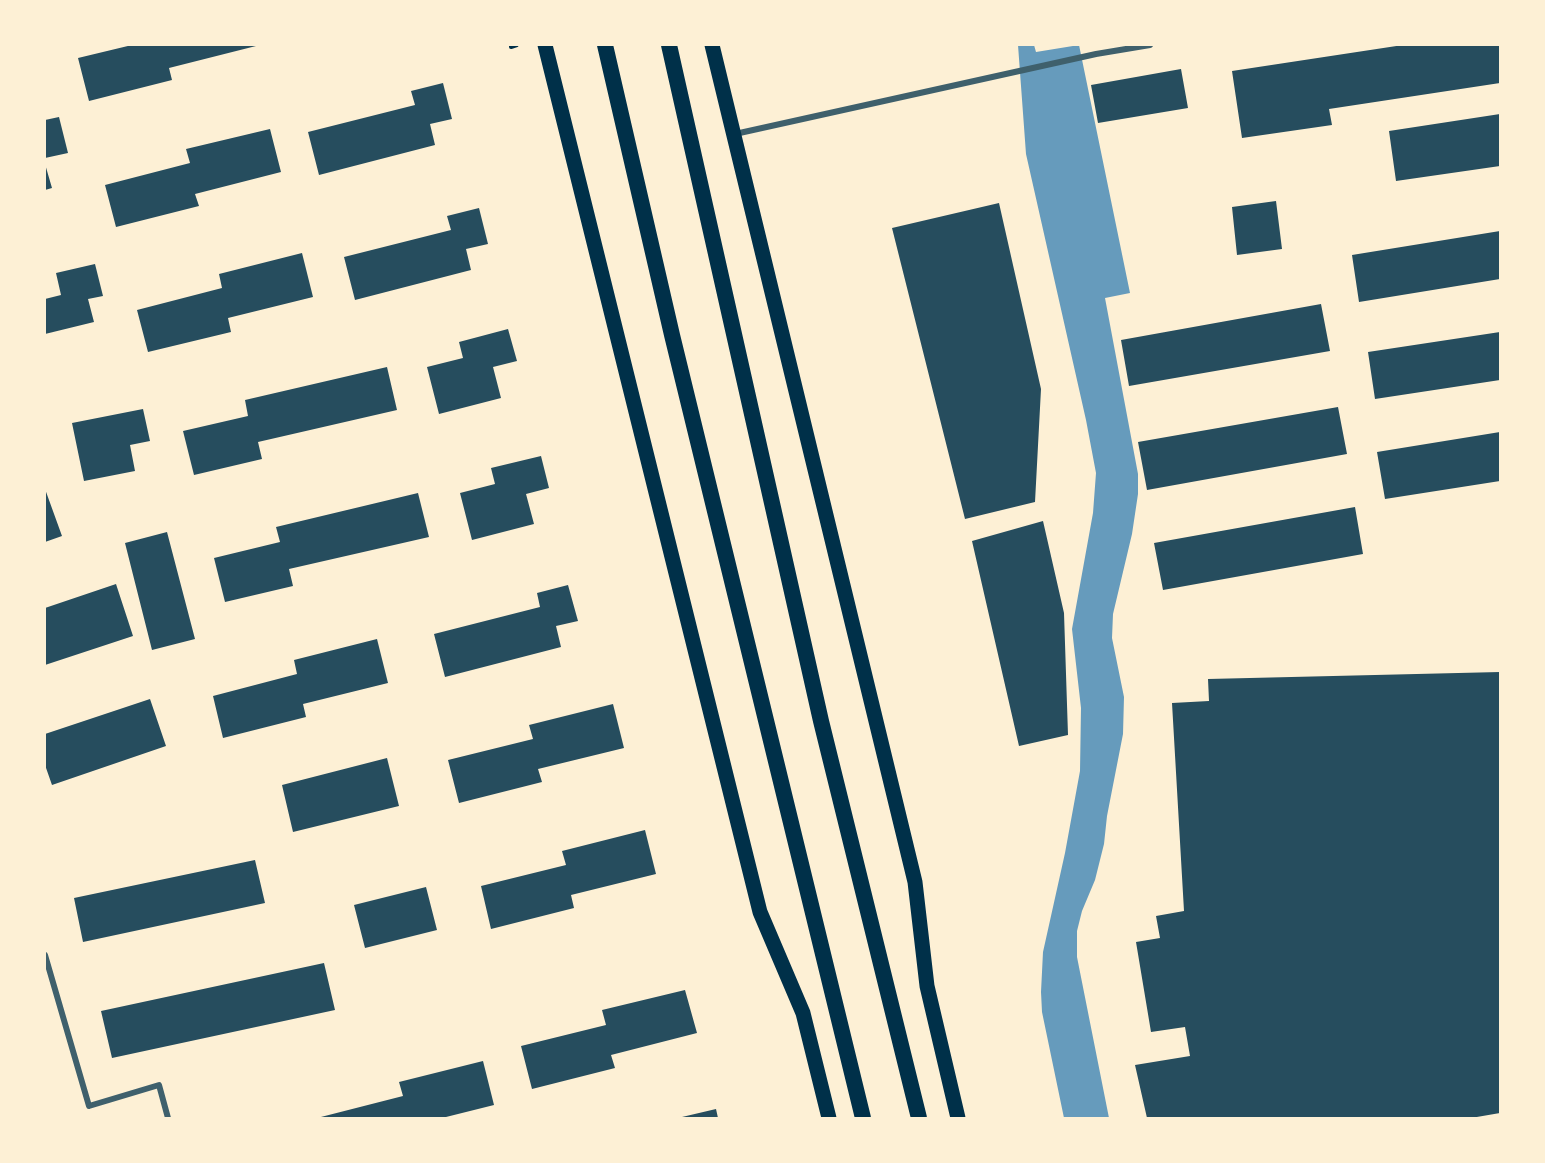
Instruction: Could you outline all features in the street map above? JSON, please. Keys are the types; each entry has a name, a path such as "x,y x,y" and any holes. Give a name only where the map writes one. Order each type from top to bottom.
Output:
{"highway":[{"path":"605,45 672,334 863,1118"},
{"path":"669,45 821,720 919,1118"}],"main road":[{"path":"545,45 760,912 803,1013 829,1118"},
{"path":"712,45 915,882 927,986 958,1118"}],"street":[{"path":"734,135 1008,73 1150,45"},
{"path":"45,955 89,1106 159,1085 168,1118"}],"path":[{"path":"511,45 518,45"}],"water":[{"path":"1018,45 1034,45 1036,52 1079,45 1130,293 1105,298 1138,474 1138,494 1132,534 1113,614 1112,638 1124,697 1123,734 1107,816 1104,844 1095,880 1082,911 1077,931 1077,957 1109,1118 1064,1118 1042,1012 1043,952 1080,771 1081,708 1072,629 1093,513 1096,473 1026,154"}],"building":[{"path":"132,45 256,46 169,68 172,80 89,101 78,58"},
{"path":"1403,45 1500,45 1500,83 1329,109 1332,125 1242,138 1232,71"},
{"path":"1181,69 1188,108 1098,123 1091,85"},
{"path":"443,83 452,119 430,124 435,145 319,175 308,132 415,105 411,91"},
{"path":"1500,114 1500,166 1396,181 1389,131"},
{"path":"59,117 68,153 45,158 45,120"},
{"path":"270,129 281,172 195,194 199,206 116,227 105,185 190,163 186,149"},
{"path":"45,164 52,188 45,190"},
{"path":"1276,201 1282,249 1237,255 1232,207"},
{"path":"999,203 1041,389 1035,502 965,519 892,228"},
{"path":"479,208 488,244 466,249 471,270 355,300 344,257 451,230 447,216"},
{"path":"1500,231 1500,279 1359,302 1352,255"},
{"path":"302,253 313,297 228,318 231,332 148,352 137,310 222,288 219,274"},
{"path":"95,264 103,296 88,299 94,322 45,334 45,299 61,295 56,273"},
{"path":"1321,304 1330,351 1129,386 1121,340"},
{"path":"508,329 517,361 493,367 501,398 439,414 427,367 463,358 459,342"},
{"path":"1500,332 1500,380 1375,399 1368,352"},
{"path":"387,367 397,410 258,442 262,459 194,475 183,431 248,416 245,400"},
{"path":"1338,407 1347,454 1147,490 1138,442"},
{"path":"143,409 150,441 130,445 135,471 84,481 72,423"},
{"path":"1500,432 1500,481 1385,499 1377,452"},
{"path":"541,456 549,488 526,494 534,524 472,540 460,493 495,484 491,468"},
{"path":"45,489 62,536 45,542"},
{"path":"418,493 429,537 289,569 293,586 225,602 214,558 280,542 276,527"},
{"path":"1355,507 1363,554 1163,590 1154,543"},
{"path":"1043,521 1064,613 1068,735 1019,746 972,541"},
{"path":"167,532 195,639 152,650 125,543"},
{"path":"116,584 133,636 45,665 45,608"},
{"path":"568,585 578,621 556,626 561,647 445,677 434,634 540,607 537,593"},
{"path":"377,639 388,683 303,704 306,717 223,738 213,696 297,674 294,660"},
{"path":"1500,672 1500,1113 1471,1118 1147,1118 1135,1065 1190,1056 1185,1027 1151,1032 1136,942 1160,938 1156,916 1184,911 1172,703 1209,701 1208,679"},
{"path":"150,699 166,746 52,785 45,765 45,734"},
{"path":"613,704 624,748 538,769 542,782 459,803 448,760 533,739 529,725"},
{"path":"387,758 399,806 293,832 282,785"},
{"path":"645,830 656,874 571,895 574,908 491,929 481,886 566,865 562,851"},
{"path":"255,860 265,903 83,942 74,898"},
{"path":"426,887 437,930 365,948 354,905"},
{"path":"324,963 335,1010 112,1058 101,1011"},
{"path":"685,990 697,1033 611,1055 615,1068 532,1089 521,1046 606,1025 602,1010"},
{"path":"483,1061 494,1105 442,1118 317,1118 403,1096 399,1082"},
{"path":"716,1109 718,1118 682,1117"}]}
